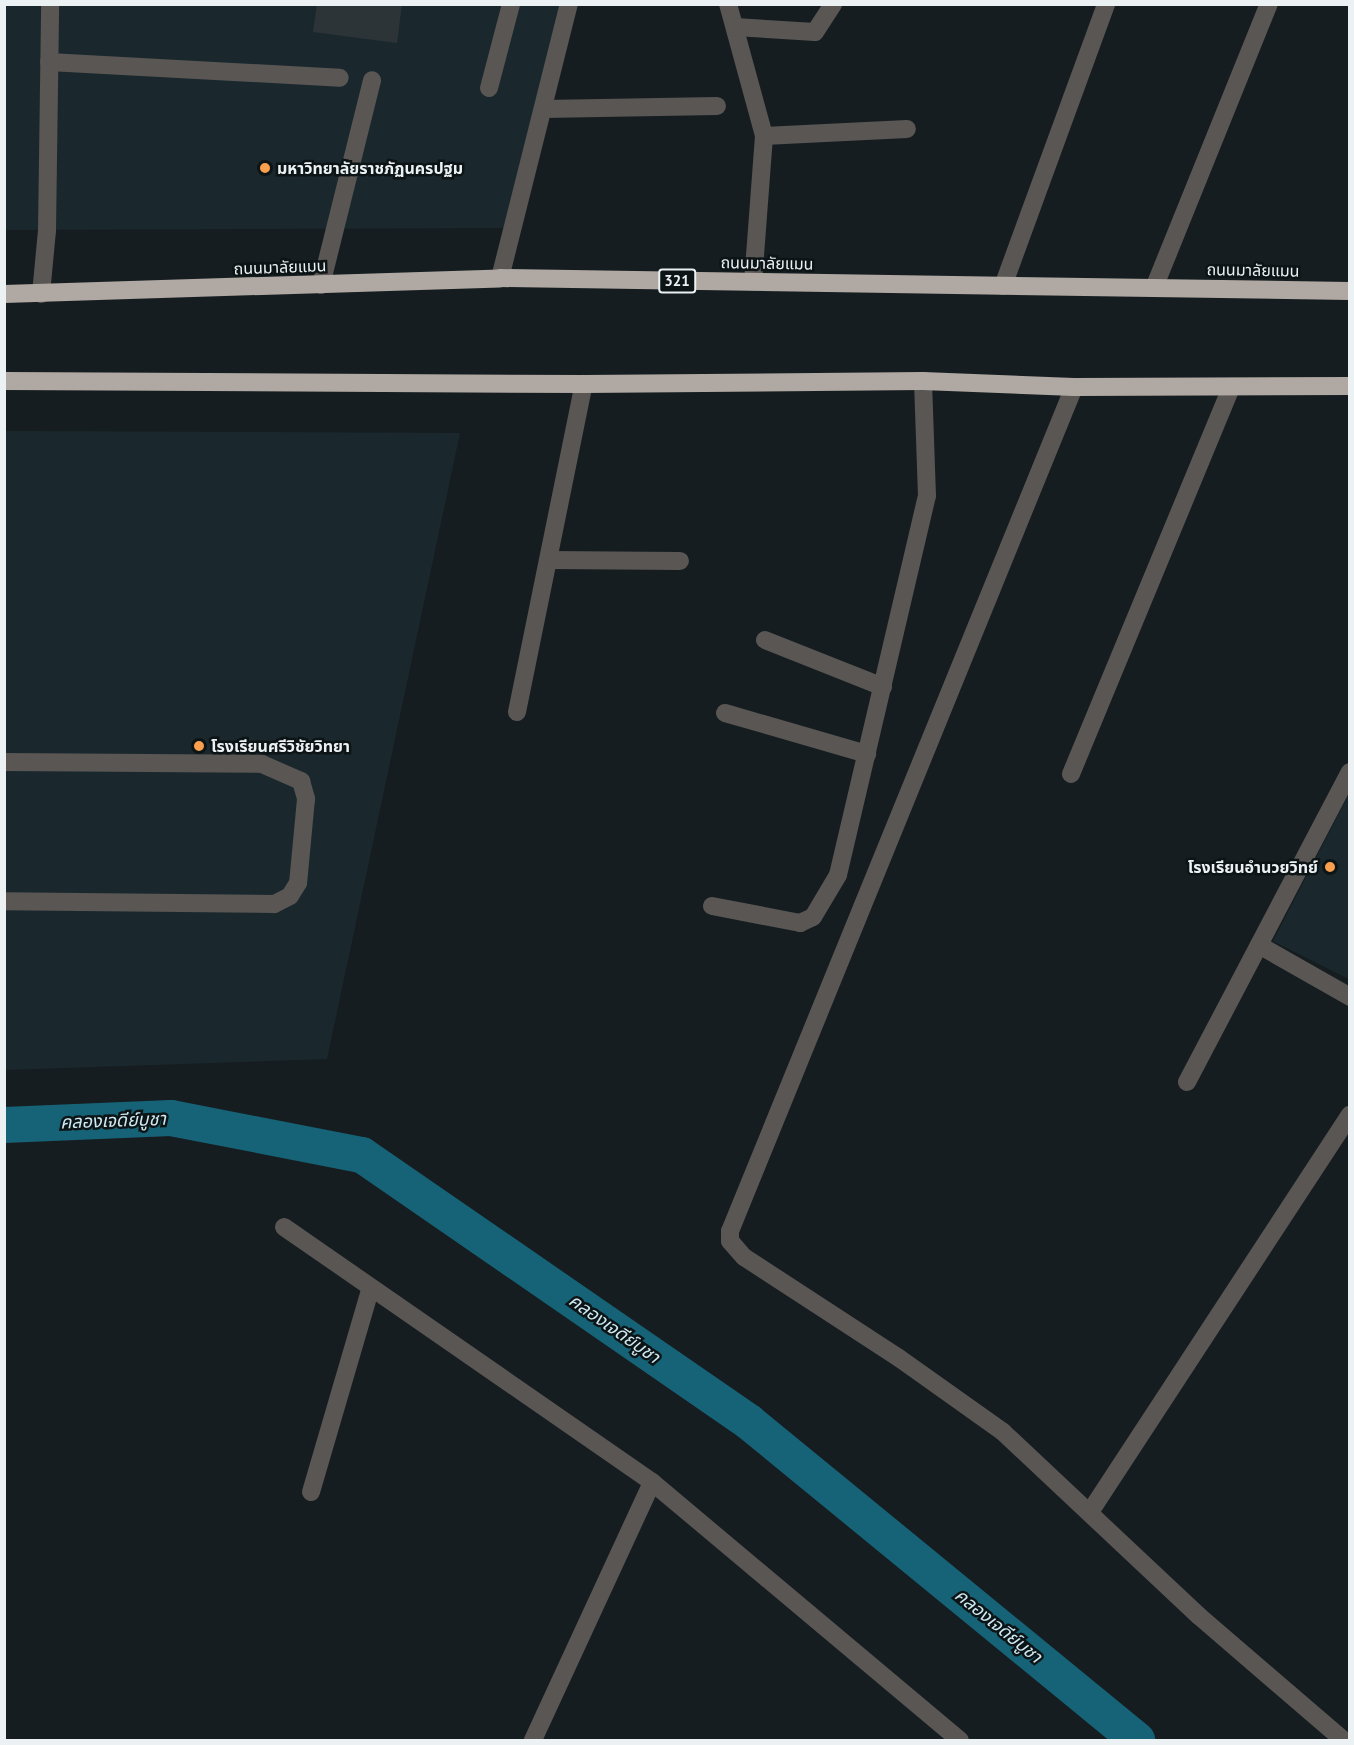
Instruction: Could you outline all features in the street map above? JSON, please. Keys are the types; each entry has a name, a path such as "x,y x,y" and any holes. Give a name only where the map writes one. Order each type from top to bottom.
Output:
{"highway":[{"name":"ถนนมาลัยแมน","path":"4,294 500,278 1350,291"},
{"path":"4,381 584,384 923,381 1074,387 1350,386"}],"street":[{"path":"41,294 47,230 50,4"},
{"path":"489,88 511,4"},
{"path":"500,278 569,4"},
{"path":"728,4 764,136 753,282"},
{"path":"735,27 815,32 833,4"},
{"path":"1003,286 1106,4"},
{"path":"1154,288 1269,4"},
{"path":"49,62 340,78"},
{"path":"321,285 372,80"},
{"path":"543,109 717,106"},
{"path":"764,136 908,129"},
{"path":"712,906 800,923 813,917 838,875 927,496 923,381"},
{"path":"518,712 584,384"},
{"path":"1074,387 730,1232 736,1251 899,1358 1003,1432 1199,1616 1343,1740"},
{"path":"1071,774 1231,387"},
{"path":"549,560 680,561"},
{"path":"765,640 883,687"},
{"path":"725,713 867,754"},
{"path":"4,762 262,764 301,781 306,799 298,883 290,896 274,904 4,901"},
{"path":"1187,1082 1350,772"},
{"path":"1259,945 1350,997"},
{"path":"1090,1512 1350,1114"},
{"path":"284,1227 370,1290 652,1482 960,1740"},
{"path":"311,1492 370,1290"},
{"path":"533,1740 652,1482"}],"shaded area":[{"name":"มหาวิทยาลัยราชภัฏนครปฐม","path":"4,5 567,5 509,228 5,230"},
{"name":"โรงเรียนศรีวิชัยวิทยา","path":"4,431 460,433 327,1059 5,1070"},
{"name":"โรงเรียนอำนวยวิทย์","path":"1349,794 1349,979 1273,941"}],"building":[{"path":"317,4 402,4 397,43 313,32"}],"waterway":[{"name":"คลองเจดีย์บูชา","path":"4,1125 171,1118 362,1155 749,1422 1137,1740"}],"place":[{"name":"มหาวิทยาลัยราชภัฏนครปฐม","path":"265,168"},
{"name":"โรงเรียนศรีวิชัยวิทยา","path":"199,746"},
{"name":"โรงเรียนอำนวยวิทย์","path":"1330,867"}]}
